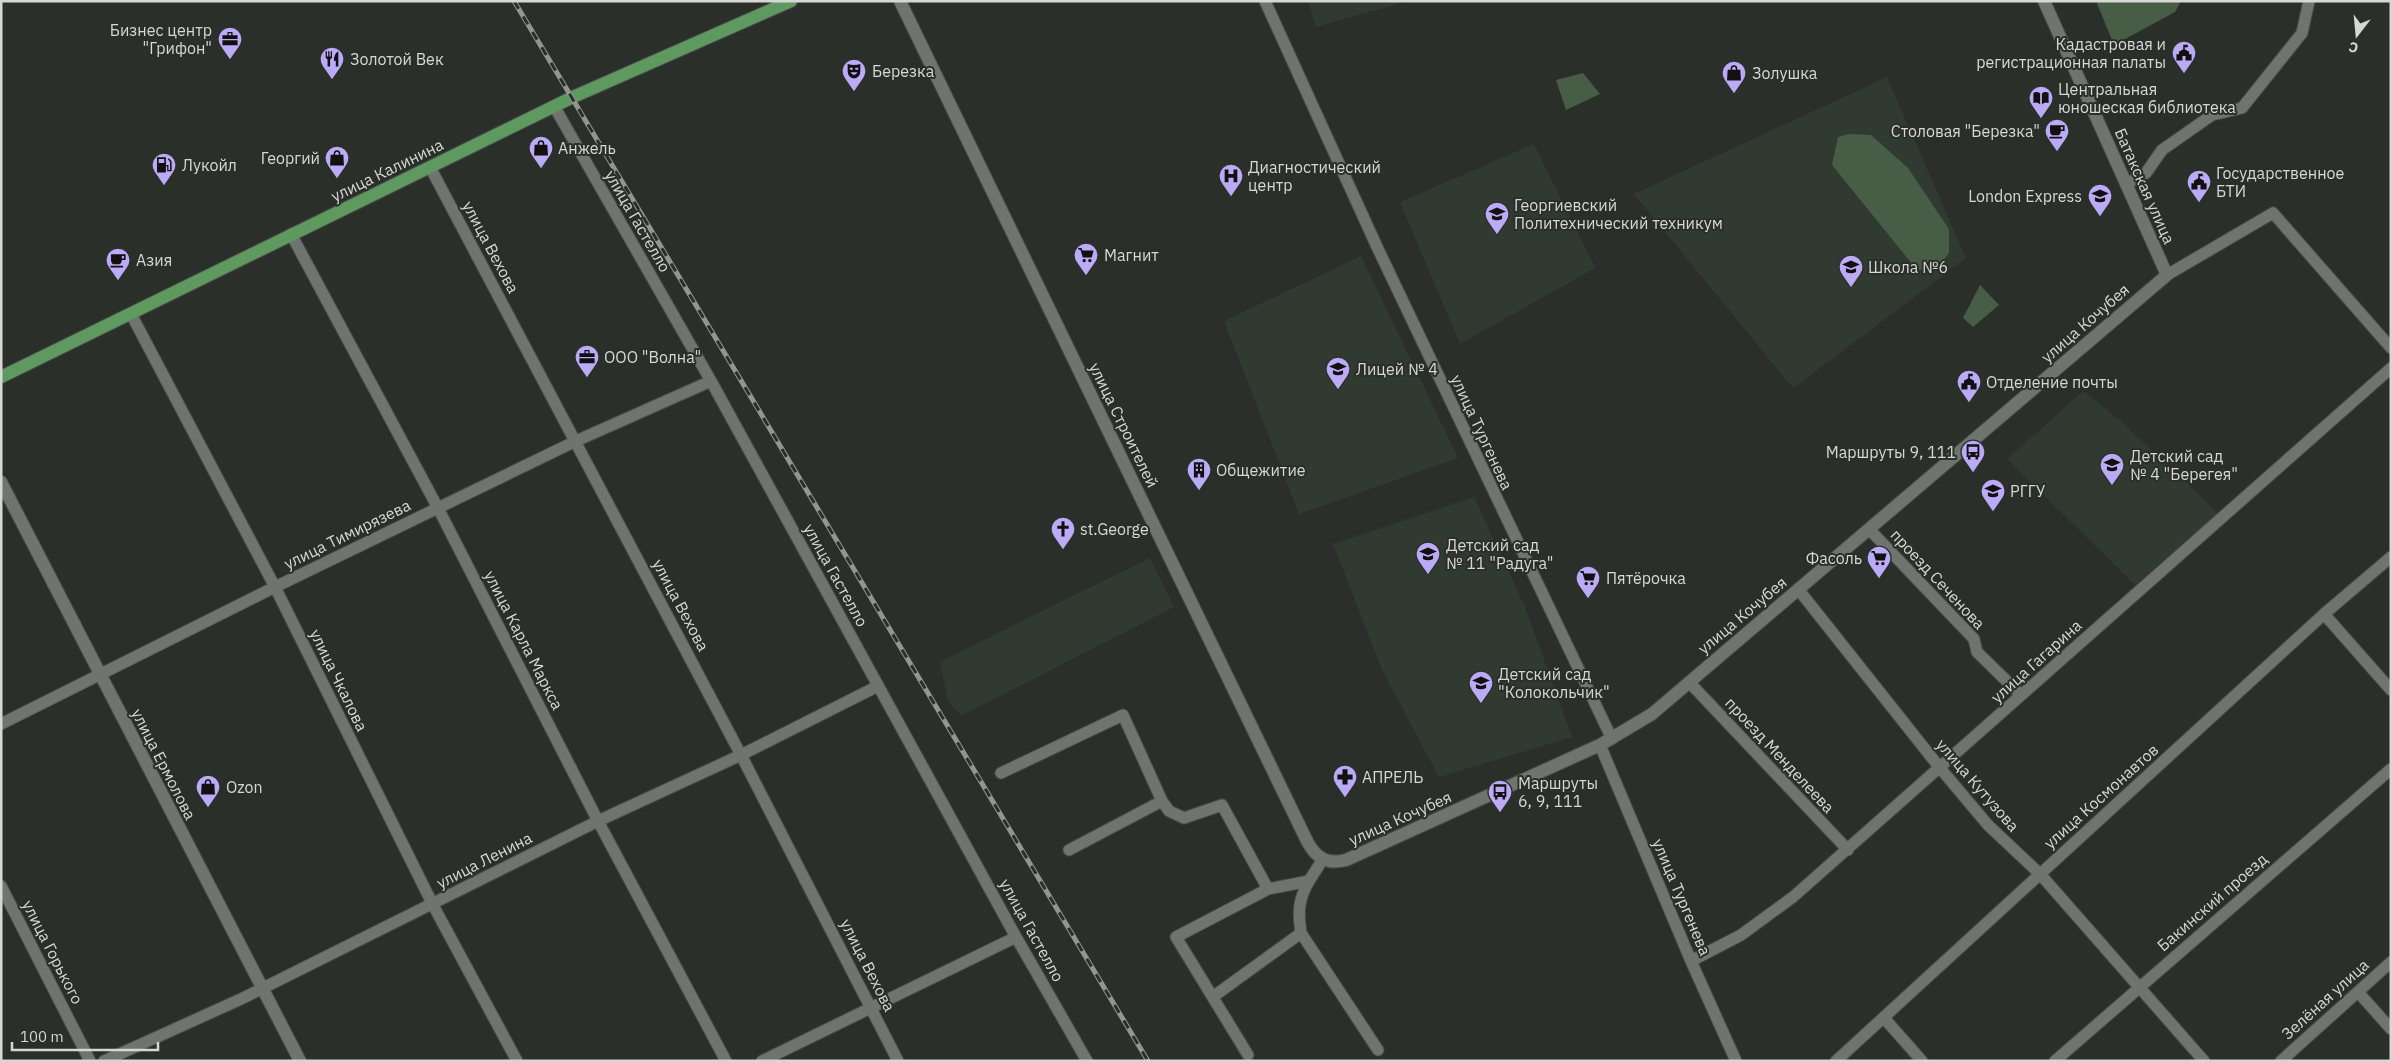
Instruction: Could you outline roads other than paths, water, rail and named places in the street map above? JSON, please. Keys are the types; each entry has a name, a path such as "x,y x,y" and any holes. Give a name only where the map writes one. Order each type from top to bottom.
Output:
{"main road":[{"name":"улица Калинина","path":"1,377 554,106 791,1"},
{"name":"улица Строителей","path":"900,1 1307,841 1313,852 1323,859"},
{"name":"Батакская улица","path":"2044,1 2166,275"},
{"name":"улица Кочубея","path":"1323,859 1335,863 1346,860 1600,745 1652,714 2166,275"},
{"name":"улица Ермолова","path":"1,482 300,1061"}],"street":[{"name":"улица Тургенева","path":"1265,1 1378,249 1612,739"},
{"path":"2126,184 2146,173 2162,150 2212,115 2242,108 2302,33 2309,1"},
{"name":"улица Гастелло","path":"554,106 711,381 1016,937 1087,1061"},
{"name":"улица Вехова","path":"430,167 741,755 898,1061"},
{"name":"улица Кочубея","path":"2166,275 2273,213 2391,348"},
{"name":"улица Карла Маркса","path":"291,234 438,508 598,821 726,1061"},
{"name":"улица Чкалова","path":"131,314 275,587 433,905 517,1061"},
{"name":"улица Гагарина","path":"1691,961 1741,935 1794,897 2391,368"},
{"name":"улица Тимирязева","path":"1,724 275,587 576,441 711,381"},
{"name":"проезд Сеченова","path":"1869,529 1974,639 1977,652 2021,695"},
{"name":"улица Космонавтов","path":"1836,1061 2324,614 2391,557"},
{"name":"улица Кутузова","path":"1798,589 1940,768 1988,825 2040,874 2204,1061"},
{"path":"2324,614 2391,690"},
{"name":"проезд Менделеева","path":"1689,682 1848,850"},
{"name":"улица Ленина","path":"104,1061 262,988 433,905 598,821 741,755 878,686"},
{"path":"1001,773 1123,715 1162,801 1169,811 1176,816 1184,818 1222,805 1268,889"},
{"name":"улица Тургенева","path":"1600,745 1691,961 1736,1061"},
{"name":"Бакинский проезд","path":"2055,1061 2391,768"},
{"path":"1069,850 1162,801"},
{"path":"1323,859 1301,895 1298,913 1301,933 1378,1050"},
{"path":"1248,1055 1214,996 1176,937 1268,889 1309,881"},
{"name":"улица Горького","path":"1,886 90,1061"},
{"path":"1214,996 1301,933"},
{"path":"762,1061 872,1009 1016,937"},
{"name":"Зелёная улица","path":"2281,1061 2391,962"},
{"path":"2358,992 2391,1028"},
{"path":"1884,1018 1922,1061"}],"railway":[{"path":"514,1 1148,1061"}],"place":[{"name":"Бизнес центр \"Грифон\"","path":"230,60"},
{"name":"Кадастровая и регистрационная палаты","path":"2184,74"},
{"name":"Золотой Век","path":"332,80"},
{"name":"Березка","path":"854,92"},
{"name":"Золушка","path":"1734,94"},
{"name":"Центральная юношеская библиотека","path":"2041,119"},
{"name":"Столовая \"Березка\"","path":"2057,152"},
{"name":"Анжель","path":"541,169"},
{"name":"Георгий","path":"337,179"},
{"name":"Лукойл","path":"164,186"},
{"name":"Диагностический центр","path":"1231,197"},
{"name":"Государственное БТИ","path":"2199,203"},
{"name":"London Express","path":"2100,217"},
{"name":"Георгиевский Политехнический техникум","path":"1497,235"},
{"name":"Магнит","path":"1086,276"},
{"name":"Азия","path":"118,281"},
{"name":"Школа №6","path":"1851,288"},
{"name":"ООО \"Волна\"","path":"587,378"},
{"name":"Лицей № 4","path":"1338,390"},
{"name":"Отделение почты","path":"1969,403"},
{"name":"Маршруты 9, 111","path":"1973,473"},
{"name":"Детский сад № 4 \"Берегея\"","path":"2112,486"},
{"name":"Общежитие","path":"1199,491"},
{"name":"РГГУ","path":"1993,512"},
{"name":"st.George","path":"1063,550"},
{"name":"Детский сад № 11 \"Радуга\"","path":"1428,575"},
{"name":"Фасоль","path":"1879,579"},
{"name":"Пятёрочка","path":"1588,599"},
{"name":"Детский сад \"Колокольчик\"","path":"1481,704"},
{"name":"АПРЕЛЬ","path":"1345,798"},
{"name":"Ozon","path":"208,808"},
{"name":"Маршруты 6, 9, 111","path":"1500,813"}]}
